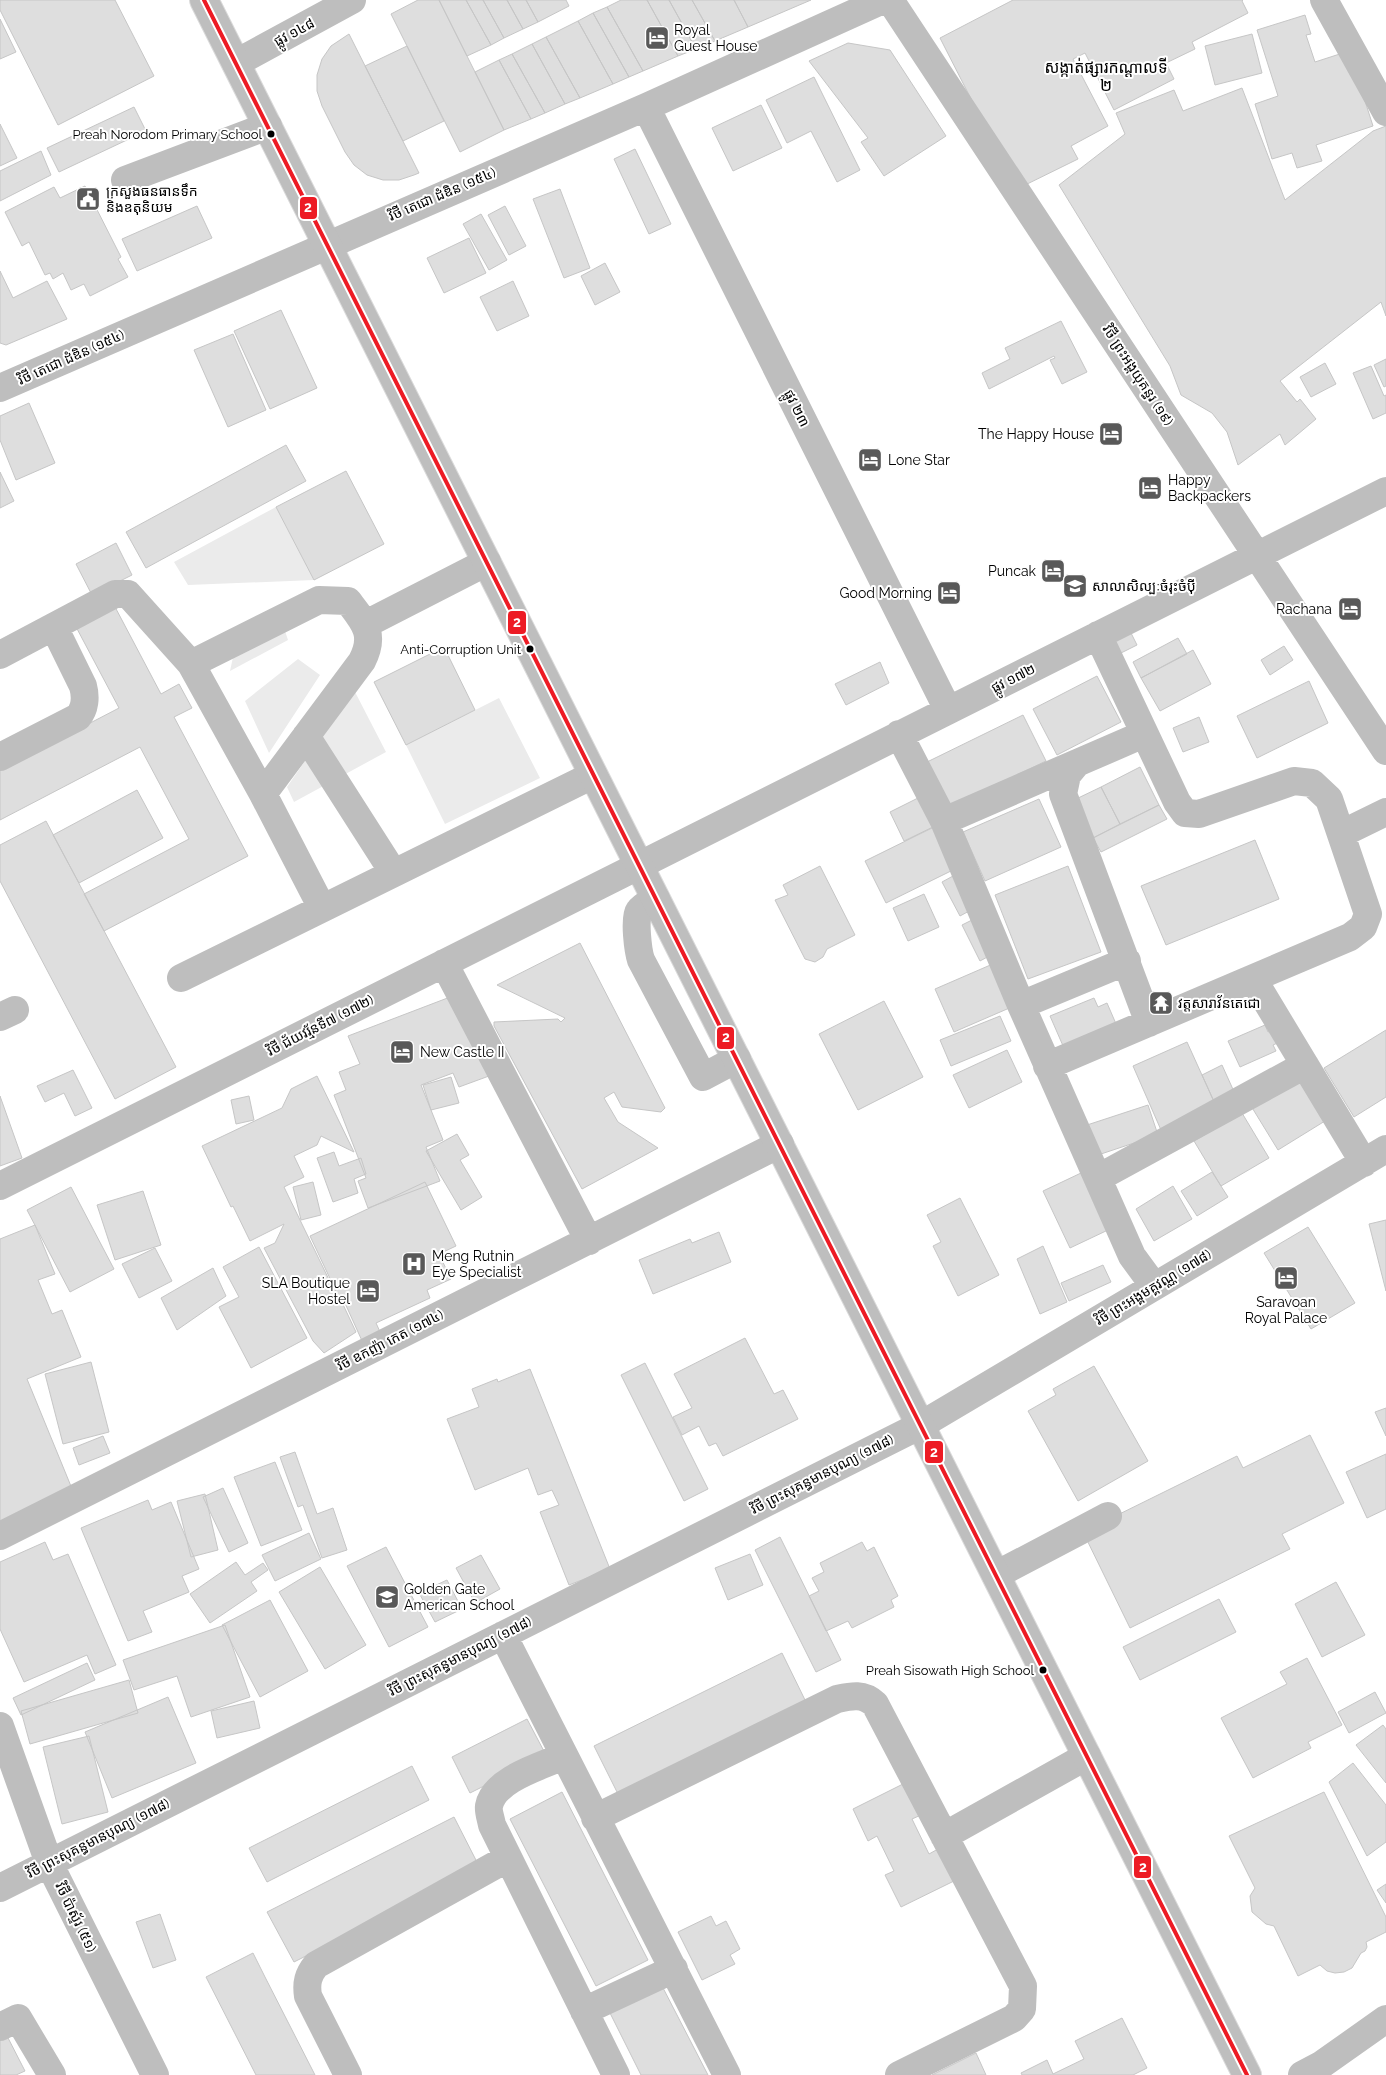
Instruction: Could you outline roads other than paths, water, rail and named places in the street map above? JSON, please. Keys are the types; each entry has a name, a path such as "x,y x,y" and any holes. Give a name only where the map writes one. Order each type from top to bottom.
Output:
{"street":[{"path":"204,0 1247,2075"},
{"name":"ផ្លូវ ១៤៨","path":"236,63 352,0"},
{"name":"វិថី តេជោ ដំឌិន (១៥៤)","path":"0,388 327,244 646,107 883,0"},
{"name":"វិថី ព្រះអង្គយុគន្ធរ (១៩)","path":"890,0 1386,751"},
{"path":"1324,0 1386,112"},
{"name":"ផ្លូវ ២៣","path":"646,107 948,710"},
{"path":"125,180 268,126"},
{"name":"ផ្លូវ ១៧២","path":"639,865 1386,491"},
{"path":"366,624 487,562"},
{"path":"0,655 115,594 128,594 191,664 263,794 322,908"},
{"path":"191,664 319,600 348,602 366,624 369,647 362,661 263,794"},
{"path":"0,757 78,717 81,713 85,695 83,686 54,627"},
{"path":"1047,1066 1350,937 1363,927 1368,914 1328,799 1312,783 1294,782 1199,814 1185,813 1177,802 1098,635"},
{"path":"899,734 944,821 1047,1066 1132,1256 1154,1286"},
{"path":"944,821 1144,734"},
{"path":"306,736 393,872"},
{"path":"1077,763 1067,775 1063,794 1149,1023"},
{"path":"181,978 594,774"},
{"path":"1341,834 1386,812"},
{"name":"វិថី ជ័យវរ្ម័នទី៧ (១៧២)","path":"0,1186 639,865"},
{"path":"656,899 640,909 638,914 638,950 641,960 703,1077 737,1059"},
{"path":"1021,1005 1127,961"},
{"path":"444,963 588,1240"},
{"path":"1254,979 1304,1065 1375,1156"},
{"path":"1098,1178 1304,1065"},
{"name":"វិថី ឧកញ៉ា កេត (១៧៤)","path":"0,1536 780,1144"},
{"name":"វិថី ព្រះអង្គមគ្គវណ្ណ (១៧៨)","path":"921,1425 1375,1156"},
{"name":"វិថី ព្រះសុគន្ធមានបុណ្យ (១៧៨)","path":"0,1888 921,1425"},
{"path":"996,1575 1108,1516"},
{"path":"503,1635 727,2075"},
{"path":"595,1818 837,1699 854,1696 865,1697 875,1704 1023,1986 1022,2009 1014,2018 900,2075"},
{"name":"វិថី ប៉ាស្ទ័រ (៥១)","path":"0,1726 49,1863 155,2075"},
{"path":"564,1756 509,1781 496,1791 489,1806 492,1825 616,2075"},
{"path":"944,1836 1087,1756"},
{"path":"348,2075 308,1996 306,1985 316,1964 508,1858"},
{"path":"584,2011 674,1969"},
{"path":"0,2027 18,2018 52,2075"},
{"path":"1302,2075 1321,2065 1386,2020"}],"place":[{"name":"Royal Guest House","path":"657,38"},
{"name":"Preah Norodom Primary School","path":"271,134"},
{"name":"ក្រសួងធនធានទឹក និងឧតុនិយម","path":"88,199"},
{"name":"The Happy House","path":"1111,434"},
{"name":"Lone Star","path":"870,460"},
{"name":"Happy Backpackers","path":"1150,488"},
{"name":"Puncak","path":"1053,571"},
{"name":"សាលាសិល្បៈចំរុះចំប៉ី","path":"1075,586"},
{"name":"Good Morning","path":"949,593"},
{"name":"Rachana","path":"1350,609"},
{"name":"Anti-Corruption Unit","path":"530,649"},
{"name":"វត្តសារាវ័នតេជោ","path":"1161,1003"},
{"name":"New Castle II","path":"402,1052"},
{"name":"Meng Rutnin Eye Specialist","path":"414,1264"},
{"name":"Saravoan Royal Palace","path":"1286,1278"},
{"name":"SLA Boutique Hostel","path":"368,1291"},
{"name":"Golden Gate American School","path":"387,1597"},
{"name":"Preah Sisowath High School","path":"1043,1670"}],"district":[{"name":"សង្កាត់ផ្សារកណ្ដាលទី ២","path":"1106,76"}]}
